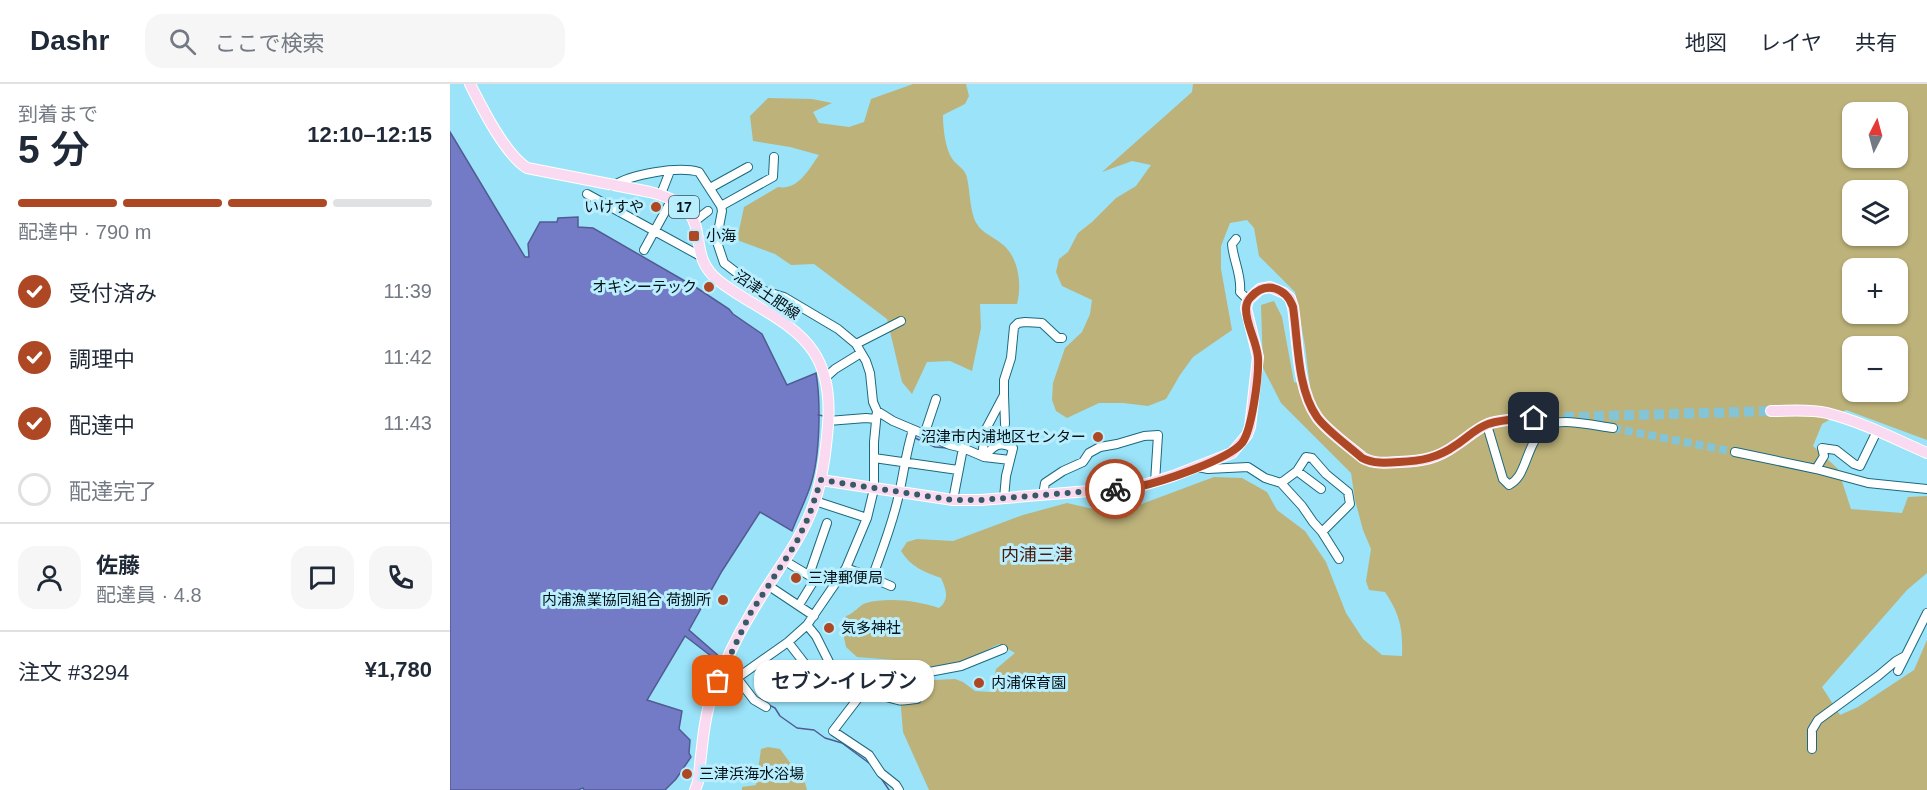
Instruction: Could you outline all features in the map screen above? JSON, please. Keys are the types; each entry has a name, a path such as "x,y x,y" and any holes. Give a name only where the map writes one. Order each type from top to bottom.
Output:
{"main road":[{"name":"17","path":"470,84 493,125 520,164 536,171 661,194 686,209 695,221"},
{"name":"沼津土肥線","path":"695,221 702,257 706,267 718,281 799,335 819,360 825,378 828,416 821,480 815,501 785,561 750,614 714,689 708,710 695,790"},
{"path":"821,480 953,500 981,500 1137,487 1232,453 1241,444 1250,427 1258,357 1246,308 1248,300 1260,289 1270,287 1290,298 1302,381 1317,418 1369,462 1424,461 1442,454 1487,424 1534,418"},
{"path":"1771,411 1803,410 1827,413 1877,431 1927,453"}],"street":[{"path":"721,206 773,177 774,157"},
{"path":"710,188 748,168"},
{"path":"613,186 622,180 678,169 699,172 721,206 717,242 724,263 758,289 784,297 838,328 856,344 870,374 877,415 874,489 867,518 846,568 807,626 737,678 714,689"},
{"path":"661,194 670,171"},
{"path":"587,194 702,257"},
{"path":"644,250 672,199"},
{"path":"695,221 708,211"},
{"path":"1236,238 1232,244 1233,256 1241,282 1240,292 1248,300"},
{"path":"856,344 901,321"},
{"path":"1005,424 1004,380 1012,351 1014,327 1018,323 1042,323 1058,338 1062,338"},
{"path":"825,378 861,353"},
{"path":"983,456 986,429 1004,395"},
{"path":"924,435 936,399"},
{"path":"828,416 877,415 950,445 983,456 1010,460"},
{"path":"1487,424 1503,479 1509,485 1521,475 1536,438 1548,425 1564,422 1613,428"},
{"path":"872,578 891,526 913,430"},
{"path":"1816,468 1824,456 1822,448 1836,450 1860,466 1877,431"},
{"path":"1044,495 1045,483 1083,462 1089,453 1100,447 1144,436 1158,435 1155,482"},
{"path":"983,456 996,444 1002,443 1013,448 1006,476 1004,498"},
{"path":"953,500 963,448"},
{"path":"1735,452 1816,468 1868,483 1927,489"},
{"path":"1281,483 1297,471 1306,457 1312,458 1326,474 1348,492 1350,504 1322,532"},
{"path":"874,458 958,470"},
{"path":"1197,467 1208,469 1248,467 1265,478 1281,483 1322,532 1339,559"},
{"path":"1297,471 1321,489"},
{"path":"815,501 867,518"},
{"path":"809,575 827,523"},
{"path":"785,561 814,579 799,605"},
{"path":"846,568 891,586"},
{"path":"769,586 814,616"},
{"path":"1898,671 1927,614"},
{"path":"807,626 816,636 832,668 846,670 851,674 859,697"},
{"path":"788,642 805,664"},
{"path":"899,790 881,773 869,755 843,741 833,731 859,697 872,694 890,696 900,701 917,699 929,672 960,666 1003,649"},
{"path":"1812,749 1812,730 1818,720 1905,656"},
{"path":"737,678 754,700 766,708"}],"shaded area":[{"path":"913,84 966,84 969,96 965,104 943,115 946,144 953,160 966,175 975,220 982,230 1002,244 1012,256 1018,272 1019,288 1017,304 980,304 981,328 972,371 950,361 927,362 912,394 902,382 887,319 814,264 791,265 775,254 737,240 744,207 778,187 791,186 797,182 819,155 790,147 753,141 750,116 768,98 812,99 832,103 813,112 819,123 849,127 864,122 871,99"},
{"path":"1193,84 1927,84 1927,440 1846,410 1822,424 1813,446 1838,469 1851,509 1902,513 1908,497 1927,496 1927,573 1907,590 1822,687 1840,715 1858,707 1914,670 1927,640 1927,790 929,790 903,732 900,696 902,689 911,681 955,679 975,691 991,692 996,669 1015,653 999,644 961,663 928,667 921,662 857,657 846,647 842,628 846,616 863,604 894,600 922,603 939,608 945,601 946,594 941,578 918,568 901,551 907,542 917,539 953,541 1023,515 1067,503 1115,514 1214,477 1242,478 1267,492 1277,510 1305,531 1326,562 1346,613 1363,639 1382,655 1402,656 1401,630 1394,608 1385,592 1369,590 1366,581 1371,549 1355,500 1351,473 1281,403 1263,368 1261,305 1274,301 1282,317 1294,382 1310,387 1295,292 1259,256 1254,228 1247,220 1230,223 1221,246 1221,269 1232,330 1193,357 1166,399 1148,406 1099,403 1067,418 1056,411 1052,400 1053,383 1065,348 1082,332 1090,314 1092,300 1062,286 1056,272 1059,259 1068,252 1078,233 1116,198 1136,186 1151,165 1132,161 1102,172 1192,92"},
{"path":"768,747 780,749 805,783 807,790 742,790 742,787 756,785 761,749"}],"water":[{"path":"450,132 525,257 529,257 528,244 540,222 557,222 558,218 578,217 578,227 593,228 697,288 762,334 787,385 816,373 819,413 816,459 809,490 792,531 760,512 722,571 689,630 721,658 719,662 685,636 647,700 682,711 679,729 690,740 691,757 676,779 665,790 584,790 583,788 578,790 450,790"}],"waterway":[{"path":"818,415 824,416"},
{"path":"915,438 935,447 947,448"},
{"path":"730,668 736,674"},
{"path":"769,705 797,728 814,730 825,738 842,743 869,763"},
{"path":"881,778 889,790"}],"tunnel":[{"path":"1534,418 1771,411"},
{"path":"1613,428 1735,452"}],"way so far":[{"path":"718,681 750,614 796,543 815,501 821,480 953,500 981,500 1115,489"}],"place":[{"name":"いけすや","path":"656,207"},
{"name":"小海","path":"694,236"},
{"name":"オキシーテック","path":"709,287"},
{"name":"沼津市内浦地区センター","path":"1098,437"},
{"name":"三津郵便局","path":"796,578"},
{"name":"内浦漁業協同組合 荷捌所","path":"723,600"},
{"name":"気多神社","path":"829,628"},
{"name":"セブン-イレブン","path":"718,681"},
{"name":"内浦保育園","path":"979,683"},
{"name":"三津浜海水浴場","path":"687,774"}],"district":[{"name":"内浦三津","path":"1037,555"}],"route":[{"path":"1115,489 1137,487 1173,476 1232,453 1241,444 1250,427 1258,368 1256,345 1246,308 1248,300 1255,293 1260,289 1270,287 1290,298 1302,381 1317,418 1369,462 1424,461 1442,454 1487,424 1534,418"}]}
